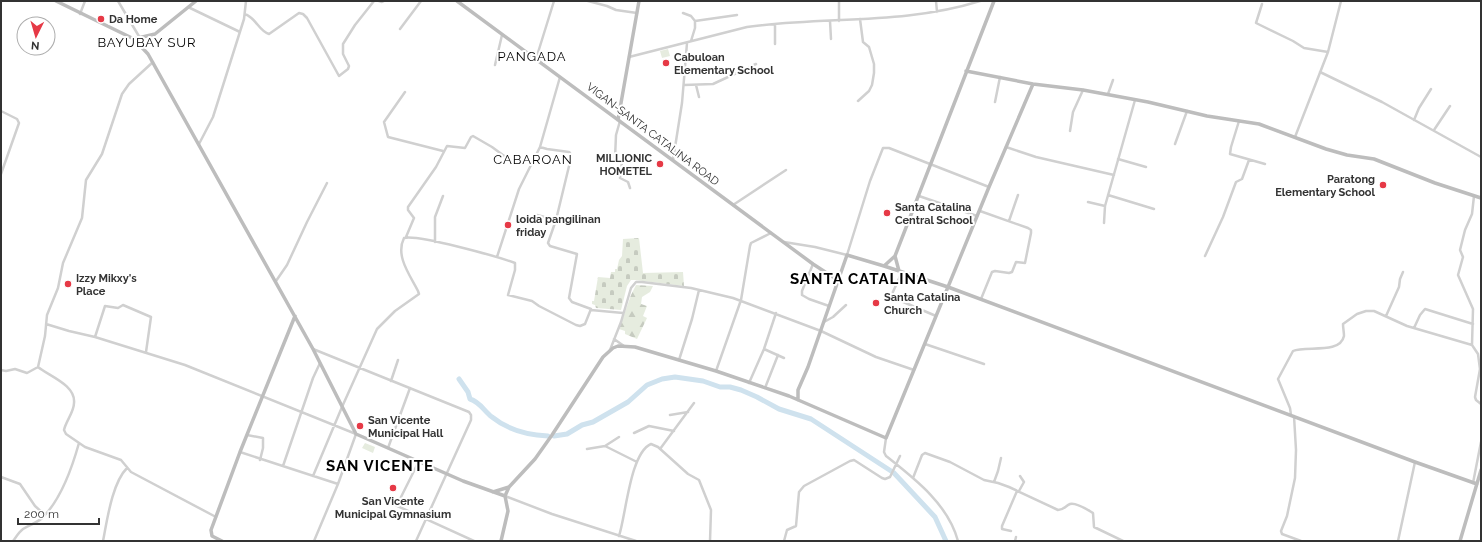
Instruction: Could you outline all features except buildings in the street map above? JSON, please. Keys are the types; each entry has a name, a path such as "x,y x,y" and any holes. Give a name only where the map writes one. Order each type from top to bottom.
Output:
{"street":[{"path":"56,1 134,40 153,61 276,281 320,362 356,434 338,484 314,541"},
{"path":"80,14 85,1"},
{"path":"118,1 140,38"},
{"path":"134,40 156,34 196,1"},
{"path":"199,144 213,117 240,32 245,14 246,1"},
{"path":"245,14 253,19 264,31 270,34 299,13 303,14 307,18 340,76 349,67 343,54 343,44 355,25 374,1"},
{"path":"379,1 384,1"},
{"path":"400,29 421,1"},
{"name":"VIGAN-SANTA CATALINA ROAD","path":"457,1 813,264 839,281"},
{"path":"536,59 554,1"},
{"path":"588,1 616,10 637,13"},
{"path":"630,188 628,182 620,178 622,162 615,158 616,135 639,1"},
{"path":"839,1 839,21"},
{"path":"936,1 937,12"},
{"path":"629,58 738,29 775,24 839,21 937,12 980,1"},
{"path":"884,266 895,256 994,1"},
{"path":"1296,137 1328,52 1341,1"},
{"path":"1262,4 1256,23 1304,48 1328,52"},
{"path":"188,7 240,32"},
{"path":"683,13 691,16 695,21 695,28 691,41"},
{"path":"695,21 737,15"},
{"path":"858,101 869,91 872,85 874,69 869,47 863,42 860,19"},
{"path":"830,21 831,39"},
{"path":"775,24 775,44"},
{"path":"494,65 502,34"},
{"path":"673,160 680,122 687,43"},
{"path":"1,370 5,371 15,368 27,373 38,367 45,336 47,315 58,288 63,263 82,218 86,180 102,154 119,101 125,88 153,61"},
{"path":"684,85 716,83 756,64"},
{"path":"966,71 1033,84 1082,90 1267,126 1326,149 1347,155 1374,159 1435,183 1481,198"},
{"path":"1320,72 1434,130 1481,157"},
{"path":"496,257 519,189 540,147 561,77"},
{"path":"995,102 1000,77"},
{"path":"1108,95 1114,80"},
{"path":"958,541 951,523 931,495 886,456 884,452 886,438 980,211 988,187 1033,84"},
{"path":"696,85 699,97"},
{"path":"1414,120 1419,108 1431,89"},
{"path":"1070,131 1073,112 1082,90"},
{"path":"405,92 384,122 388,137 443,151"},
{"path":"1104,223 1105,206 1135,100"},
{"path":"1434,130 1450,106"},
{"path":"1,111 17,119 18,123 1,174"},
{"path":"1175,144 1187,111"},
{"path":"1240,120 1230,154 1265,164"},
{"path":"313,476 372,338 382,322 418,294 418,291 401,258 402,243 414,218 408,210 408,207 436,167 443,151 448,145 465,148 473,136 507,158"},
{"path":"540,147 570,153 570,162 549,244 577,254 569,300 592,310 623,313"},
{"path":"1006,147 1036,157 1114,175"},
{"path":"798,400 798,390 808,367 842,273 870,181 884,148 889,148 988,187"},
{"path":"1118,159 1146,167"},
{"path":"1206,256 1236,182 1242,179 1249,160"},
{"path":"733,204 786,170"},
{"path":"276,281 287,265 327,183"},
{"path":"1009,221 1018,195"},
{"path":"1108,195 1154,209"},
{"path":"435,242 435,217 443,196"},
{"path":"919,196 977,216"},
{"path":"1474,196 1472,214 1465,230 1460,250 1463,257 1458,275 1473,307 1472,344 1477,351 1479,358 1479,377 1475,397 1481,404"},
{"path":"1088,202 1105,206"},
{"path":"980,211 1031,230 1026,263 1016,262 1010,273 992,272 981,300"},
{"path":"538,215 556,220"},
{"path":"716,371 741,300 751,243 772,233"},
{"path":"406,237 435,242 496,257 516,264 508,295 532,301 539,306 580,326 585,324 592,310"},
{"path":"783,242 815,247 847,255 948,287 1481,486"},
{"path":"895,256 900,271 892,294 894,298 936,316"},
{"path":"813,264 802,291 802,295 829,306"},
{"path":"1386,316 1399,288 1400,279 1403,272"},
{"path":"831,275 842,273"},
{"path":"610,350 631,288 636,282 642,282 699,290 741,300 821,331 876,357 914,370"},
{"path":"679,360 692,319 699,290"},
{"path":"95,337 106,306 118,308 123,305 152,317 146,352"},
{"path":"824,322 833,317 846,305"},
{"path":"1414,328 1420,315 1425,309 1473,324"},
{"path":"1301,541 1282,534 1281,531 1288,512 1295,478 1296,450 1290,408 1278,379 1292,351 1299,349 1337,346 1344,337 1343,324 1357,314 1372,310 1399,323 1472,344"},
{"path":"749,383 764,349 776,313"},
{"path":"222,541 215,538 211,533 216,517 262,396 295,316"},
{"path":"46,324 146,352 185,365 302,411 334,426 493,492 636,541"},
{"path":"614,339 624,346"},
{"path":"925,344 984,364"},
{"path":"501,541 508,512 505,496 509,487 535,459 603,357 610,350 618,346 635,347 716,371 789,396 886,438"},
{"path":"313,349 469,412 471,415 471,420 416,541"},
{"path":"764,349 784,358"},
{"path":"765,388 778,355"},
{"path":"391,381 398,360"},
{"path":"283,466 313,378 320,362"},
{"path":"38,367 62,382 72,394 74,406 65,426 64,432 79,443 121,460 131,472 216,517"},
{"path":"388,448 410,388"},
{"path":"789,396 798,390"},
{"path":"660,449 694,403"},
{"path":"670,415 688,412"},
{"path":"634,433 649,426 674,431"},
{"path":"247,435 263,439 263,448 260,460"},
{"path":"587,449 605,446 619,437"},
{"path":"1460,541 1475,483 1481,442"},
{"path":"13,541 23,530 44,515 64,486 79,443"},
{"path":"619,536 636,462 649,445 654,445 688,474 699,480 711,510 710,541"},
{"path":"605,446 636,462"},
{"path":"240,452 260,460 338,484"},
{"path":"913,478 922,455 925,452 950,462 984,480 1018,491 1058,510 1061,510 1069,504 1073,504 1091,512 1094,514 1094,527 1123,541"},
{"path":"784,541 787,530 796,526 799,492 804,486 852,460 855,460 882,478 886,479 890,477 900,456"},
{"path":"994,482 1001,458"},
{"path":"397,505 418,461"},
{"path":"1398,541 1415,462"},
{"path":"103,541 106,522 114,495 121,477 127,468"},
{"path":"1475,483 1481,470"},
{"path":"1011,531 1002,529 1002,526 1018,491 1024,482 1020,476"},
{"path":"1,477 20,484 35,506 44,515"},
{"path":"493,492 509,487"},
{"path":"382,499 474,541"},
{"path":"460,541 462,536"}],"green space":[{"path":"668,49 670,56 662,58 660,51"},
{"path":"639,238 643,273 683,272 684,286 631,280 627,286 621,310 596,308 595,305 592,304 592,301 594,301 598,277 610,278 611,272 615,272 615,269 617,269 619,260 622,256 623,239"},
{"path":"636,285 653,286 650,292 642,297 641,304 647,306 643,316 647,318 637,339 625,334 625,331 619,329"},
{"path":"365,443 375,447 373,453 362,448"}],"waterway":[{"path":"554,436 567,434 582,425 593,422 628,402 647,385 662,379 675,377 703,381 720,387 730,387 741,390 779,409 811,419 891,471"},
{"path":"459,379 468,392 470,399 477,402 498,422 518,431 548,436"},
{"path":"894,473 935,517 946,541"}],"place":[{"name":"Da Home","path":"101,19"},
{"name":"Cabuloan Elementary School","path":"666,63"},
{"name":"MILLIONIC HOMETEL","path":"660,164"},
{"name":"Paratong Elementary School","path":"1383,185"},
{"name":"Santa Catalina Central School","path":"887,213"},
{"name":"loida pangilinan friday","path":"508,225"},
{"name":"Izzy Mikxy's Place","path":"68,284"},
{"name":"Santa Catalina Church","path":"876,303"},
{"name":"San Vicente Municipal Hall","path":"360,426"},
{"name":"San Vicente Municipal Gymnasium","path":"393,488"}],"district":[{"name":"BAYUBAY SUR","path":"147,42"},
{"name":"PANGADA","path":"532,56"},
{"name":"CABAROAN","path":"533,159"},
{"name":"SANTA CATALINA","path":"859,279"},
{"name":"SAN VICENTE","path":"380,466"}]}
